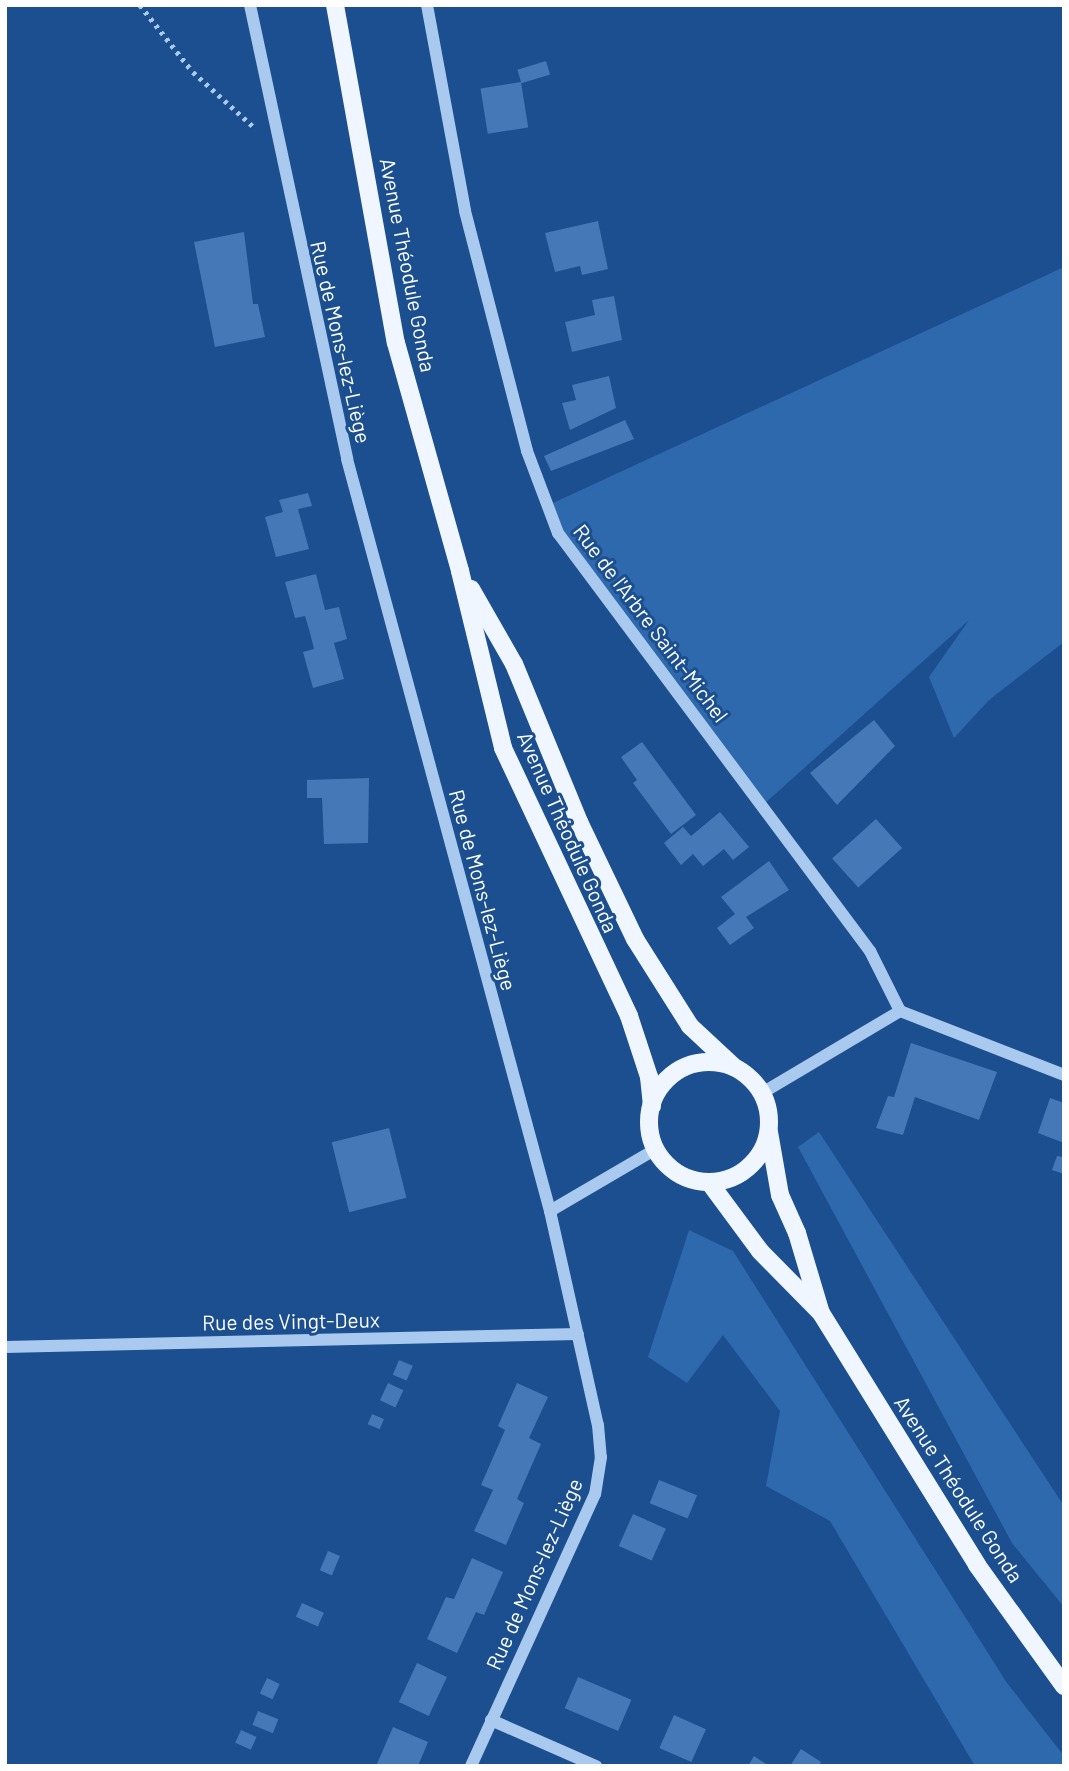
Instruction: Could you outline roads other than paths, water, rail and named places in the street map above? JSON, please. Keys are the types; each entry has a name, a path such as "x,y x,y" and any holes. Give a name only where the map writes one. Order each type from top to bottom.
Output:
{"main road":[{"name":"Avenue Théodule Gonda","path":"335,5 396,343 460,571 503,748 629,1016 649,1077 652,1106"},
{"name":"Avenue Théodule Gonda","path":"460,571 514,664 579,822 635,939 691,1026 734,1067"},
{"path":"701,1062 734,1067 762,1093 768,1132 754,1162 741,1172 709,1182 678,1173 656,1149 651,1135 652,1106 658,1090 684,1067 701,1062"},
{"name":"Avenue Théodule Gonda","path":"768,1132 780,1195 797,1233 821,1313"},
{"name":"Avenue Théodule Gonda","path":"709,1182 760,1251 821,1313 977,1565 1064,1686"}],"street":[{"name":"Rue de Mons-lez-Liège","path":"250,5 277,144 347,459 550,1211 598,1426 601,1457 595,1494 471,1766"},
{"name":"Rue de l'Arbre Saint-Michel","path":"427,5 465,211 527,451 558,533 870,951 901,1011"},
{"path":"762,1093 901,1011 1064,1075"},
{"path":"550,1211 656,1149"},
{"name":"Rue des Vingt-Deux","path":"5,1348 578,1334"},
{"path":"491,1720 596,1766"}]}
